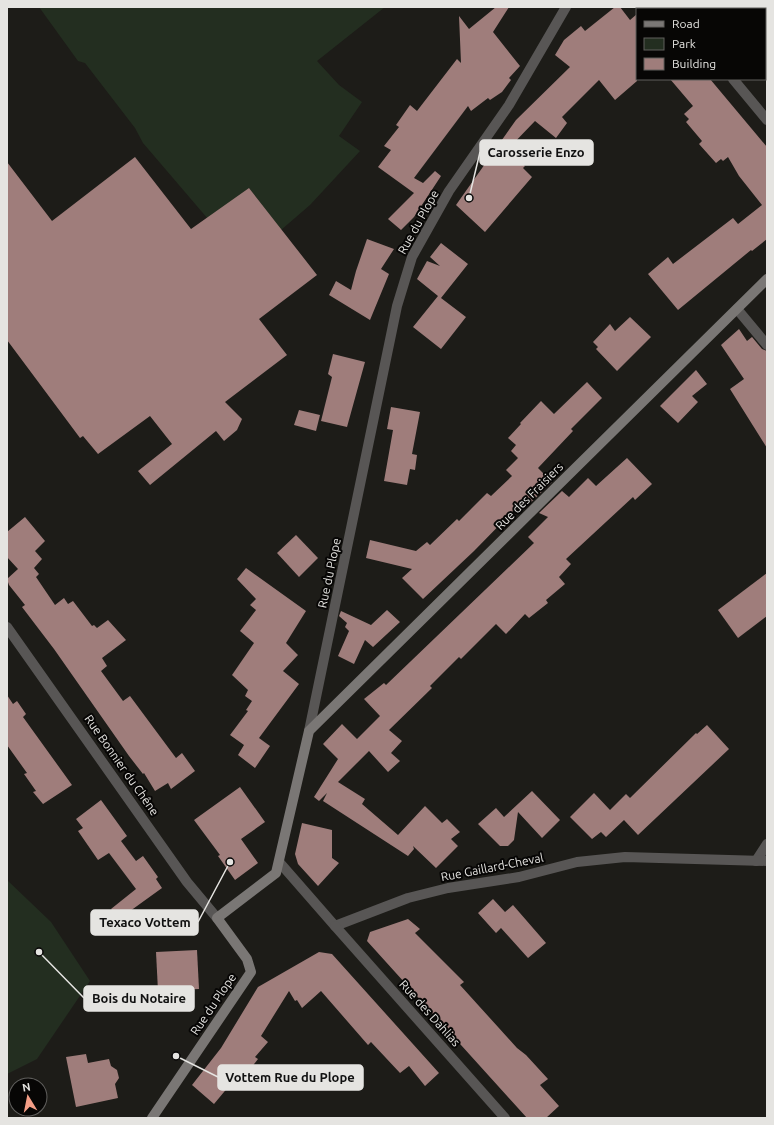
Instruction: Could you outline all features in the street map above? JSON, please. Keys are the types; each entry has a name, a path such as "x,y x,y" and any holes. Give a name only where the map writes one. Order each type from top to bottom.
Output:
{"street":[{"name":"Rue du Plope","path":"152,1118 251,972 247,959 216,918 276,873 280,863 309,731 397,306 412,257 449,191 509,105 566,7"},
{"path":"733,80 767,120"},
{"name":"Rue des Fraisiers","path":"309,731 767,279"},
{"path":"737,309 767,345"},
{"name":"Rue Bonnier du Chêne","path":"7,627 187,882 216,918"},
{"path":"756,861 767,844"},
{"name":"Rue Gaillard-Cheval","path":"335,926 408,898 448,888 519,877 577,862 625,857 767,861"},
{"path":"280,863 335,926"},
{"name":"Rue des Dahlias","path":"335,926 505,1118"}],"green space":[{"path":"39,7 385,7 317,61 339,85 362,102 339,136 360,151 310,205 281,230 249,188 208,219 143,143 135,128 85,63 78,61"},
{"path":"7,880 51,922 90,981 37,1059 7,1074"}],"building":[{"path":"496,7 509,7 493,32 520,66 509,78 511,80 502,92 490,100 488,98 471,111 468,106 414,178 423,183 435,171 441,176 414,217 401,230 388,219 414,193 378,167 391,150 384,146 399,127 396,125 410,105 417,111 457,59 461,63 459,16 469,29"},
{"path":"615,7 620,7 630,20 636,15 637,81 615,100 599,80 562,117 567,123 556,138 535,121 507,150 525,166 523,168 532,177 485,232 456,205 516,120 570,67 555,55 564,40 581,26 585,31"},
{"path":"671,80 711,80 767,147 767,239 752,251 751,250 678,310 648,274 668,257 673,264 733,218 738,224 762,205 739,176 728,157 723,161 721,159 716,163 699,144 702,141 686,122 689,119 684,114 693,106"},
{"path":"135,157 191,229 249,188 317,275 259,319 287,355 225,402 242,419 237,430 224,441 216,431 150,485 138,471 172,444 150,416 98,454 83,436 80,438 7,340 7,162 52,221"},
{"path":"367,239 394,249 381,269 389,274 370,320 329,295 336,281 351,290"},
{"path":"441,243 468,264 441,298 466,317 441,349 413,327 438,296 417,279 427,261 440,266 430,257"},
{"path":"630,317 651,337 617,371 596,349 598,347 593,342 610,324 615,331"},
{"path":"739,329 747,341 752,337 762,349 767,351 767,448 730,389 744,379 721,345"},
{"path":"333,354 365,362 347,427 321,421 332,377 328,374"},
{"path":"696,370 707,384 692,396 698,402 678,423 660,406"},
{"path":"587,382 602,398 571,429 573,431 538,468 552,482 527,506 521,503 474,551 423,599 402,578 412,569 366,558 370,540 416,551 427,542 430,545 457,519 459,521 487,493 491,496 512,476 506,470 518,458 511,451 516,445 508,438 541,401 554,414"},
{"path":"391,407 420,412 412,454 417,455 415,470 410,469 407,485 384,481 393,430 387,429"},
{"path":"299,410 320,415 316,431 294,425"},
{"path":"627,458 652,484 635,500 633,497 566,559 571,564 559,577 565,584 546,600 548,603 529,618 525,614 506,634 496,624 461,659 459,657 430,686 432,688 389,730 402,741 391,753 400,761 388,772 369,751 338,782 365,799 362,804 398,835 425,806 442,823 447,819 460,832 451,839 458,846 436,868 413,846 414,849 408,856 323,801 327,793 319,801 314,797 338,759 323,744 342,724 357,739 380,716 364,699 384,683 386,685 534,543 528,537 548,517 539,513 562,491 569,497 588,478 596,486"},
{"path":"25,517 45,541 35,551 42,559 34,568 39,574 36,577 55,605 64,598 68,604 73,601 92,626 94,625 97,628 108,620 126,640 102,658 107,666 101,671 123,701 130,696 176,758 182,753 195,771 171,789 168,783 155,791 144,773 143,774 129,756 54,649 22,607 25,605 9,585 7,579 18,569 7,557 7,532"},
{"path":"296,535 318,558 299,577 277,553"},
{"path":"246,568 306,611 286,643 298,655 283,671 299,684 259,738 270,746 255,768 238,755 244,745 230,735 248,711 246,710 252,701 245,696 248,690 232,675 254,643 240,631 256,610 250,605 256,599 237,579"},
{"path":"767,573 767,616 738,638 718,610"},
{"path":"387,610 400,622 373,647 365,640 354,664 338,656 349,631 345,627 347,623 339,616 341,611 371,625"},
{"path":"7,695 13,704 17,701 26,714 23,717 72,785 43,804 33,792 36,791 24,774 27,773 7,745"},
{"path":"707,725 729,749 638,835 624,820 606,837 601,832 592,839 570,817 594,793 610,810 626,794 630,798 696,733 697,734"},
{"path":"240,787 265,822 241,839 258,863 235,880 218,856 220,855 194,820"},
{"path":"532,791 560,820 542,838 518,812 514,840 508,846 500,846 478,824 496,808 504,817"},
{"path":"101,800 127,836 121,841 136,861 143,856 158,877 156,879 162,888 119,919 111,909 136,889 109,853 98,860 78,831 83,828 76,819"},
{"path":"302,823 332,830 332,858 339,863 318,886 298,864 295,854"},
{"path":"493,899 505,912 513,905 546,943 528,958 501,928 496,933 478,913"},
{"path":"408,919 420,929 415,933 464,982 460,985 517,1048 526,1055 548,1079 540,1085 559,1106 546,1118 527,1118 367,941 370,932"},
{"path":"197,950 199,989 158,991 156,952"},
{"path":"319,952 332,954 439,1073 425,1086 409,1066 400,1073 371,1042 368,1045 321,991 302,1008 297,1000 295,1001 289,991 261,1036 268,1042 255,1057 258,1059 248,1072 244,1068 214,1104 192,1085 221,1048 258,987"},
{"path":"86,1054 88,1063 109,1059 111,1066 117,1070 119,1078 115,1084 118,1098 76,1107 66,1057"}],"place":[{"name":"Carosserie Enzo","path":"469,198"},
{"name":"Texaco Vottem","path":"230,862"},
{"name":"Bois du Notaire","path":"39,952"},
{"name":"Vottem Rue du Plope","path":"176,1056"}]}
